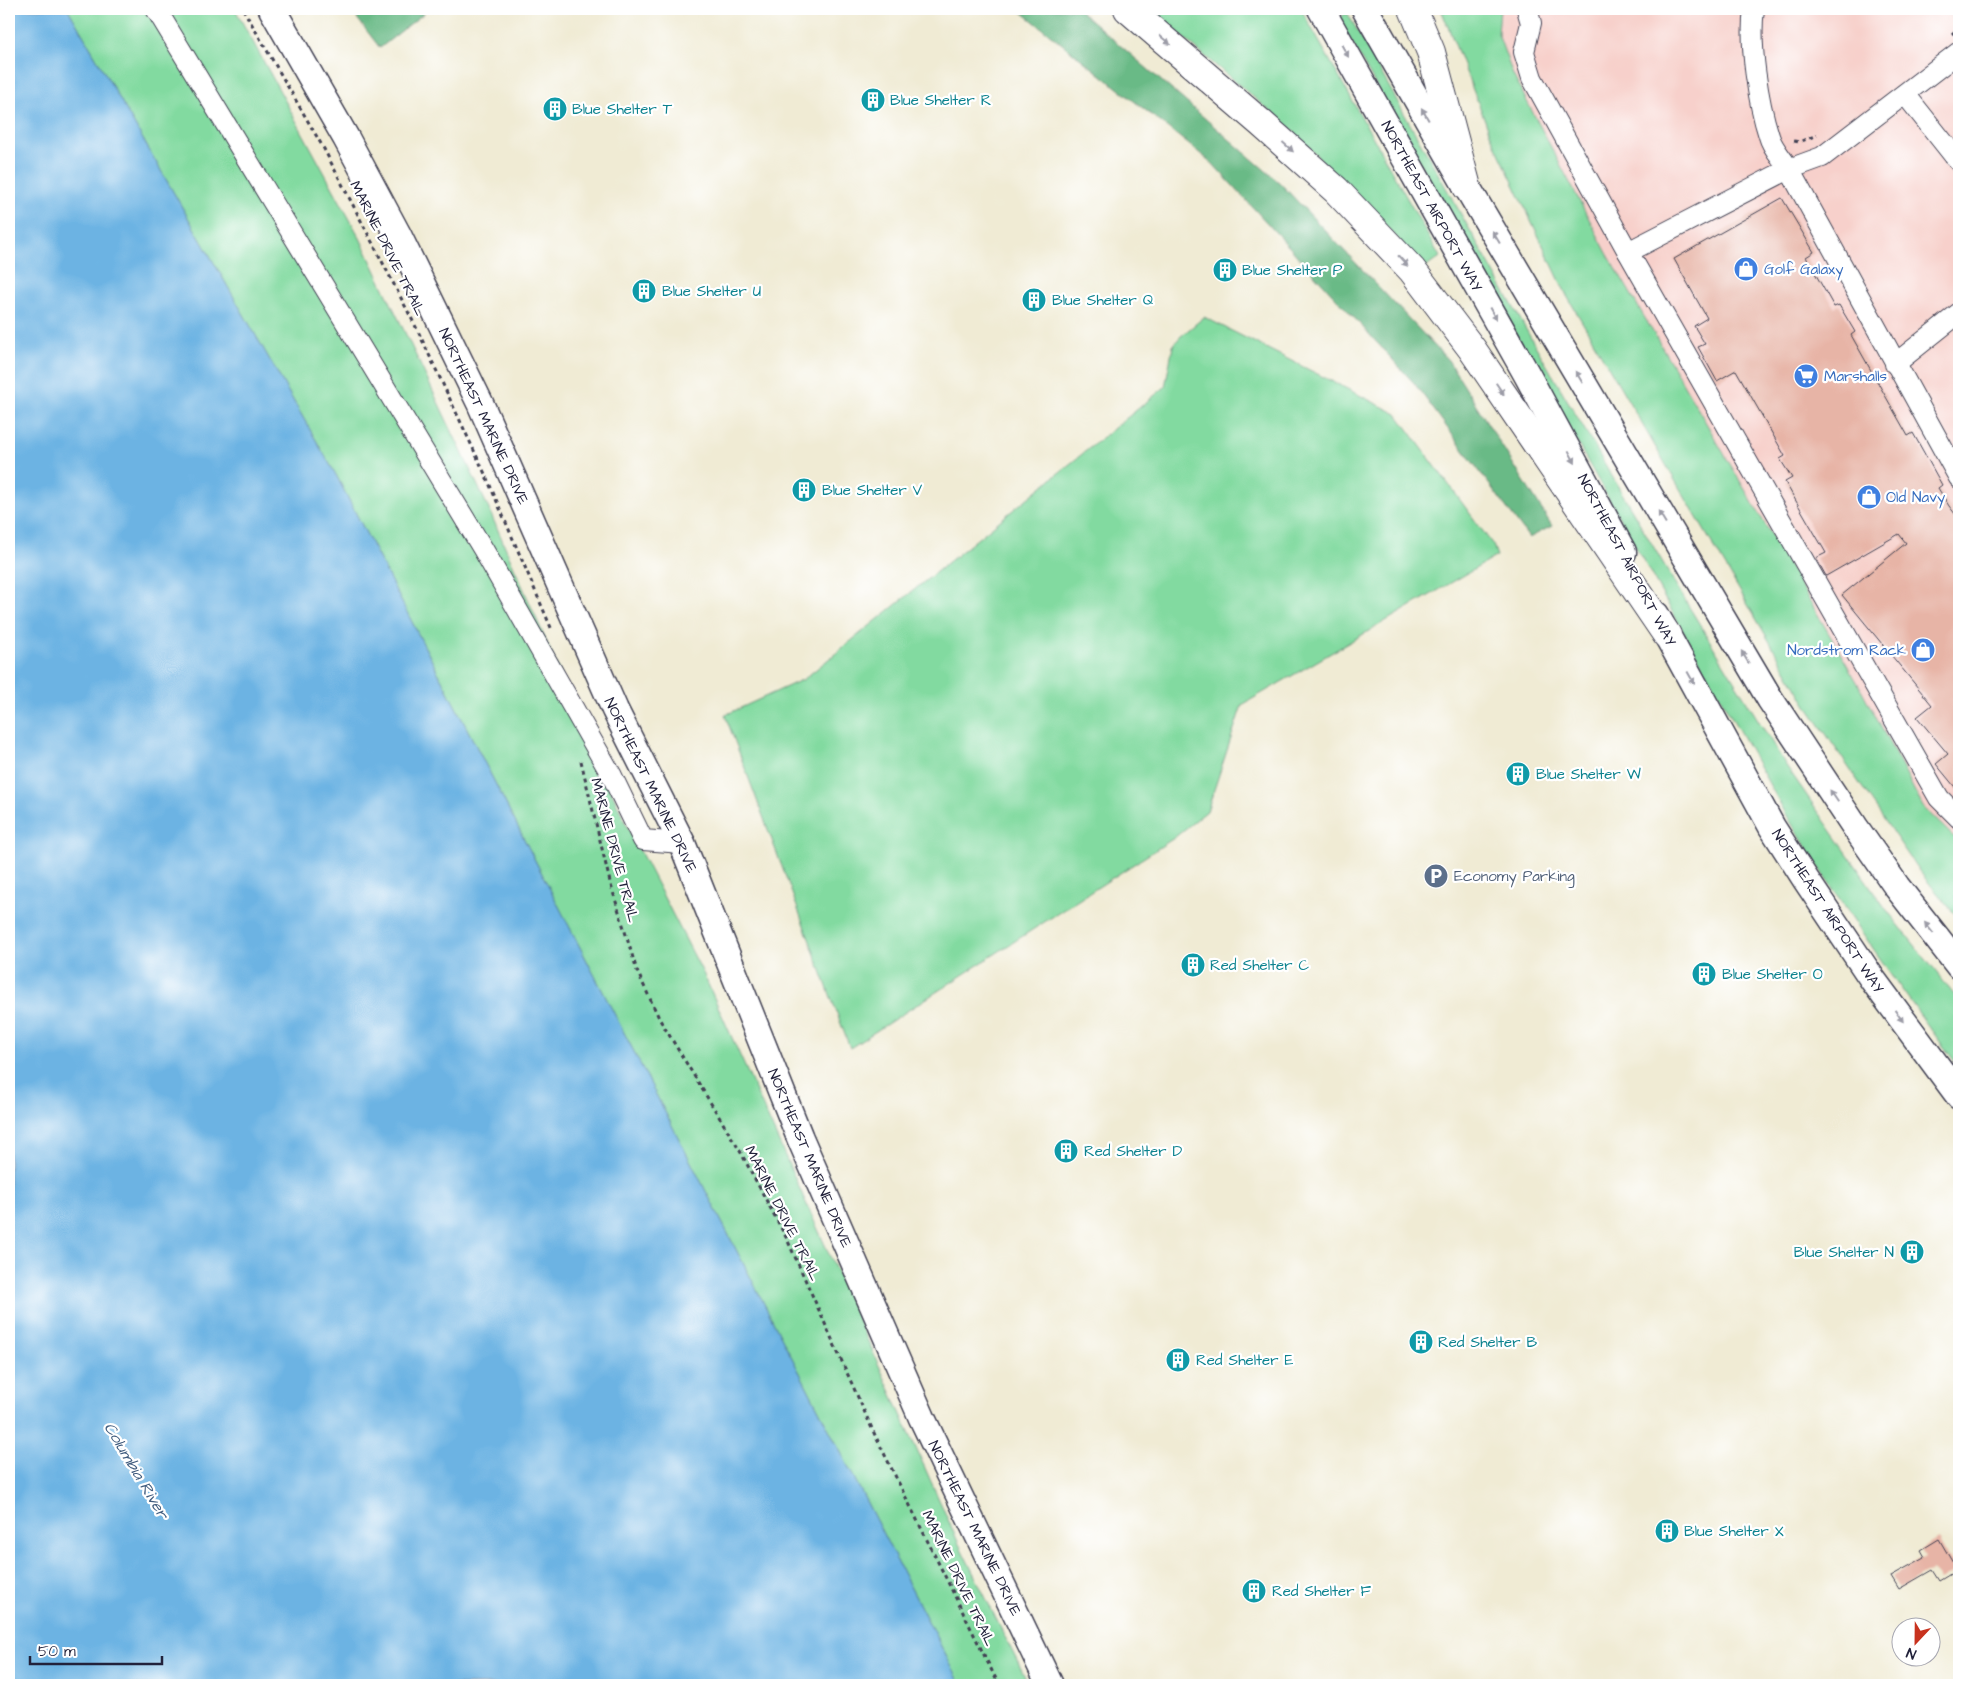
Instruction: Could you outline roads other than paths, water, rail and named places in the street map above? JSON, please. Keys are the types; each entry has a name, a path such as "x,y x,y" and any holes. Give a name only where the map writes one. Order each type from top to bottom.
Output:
{"highway":[{"path":"1128,9 1336,190 1412,270 1472,349 1667,635"},
{"path":"1413,9 1431,52 1466,187"}],"main road":[{"name":"NORTHEAST MARINE DRIVE","path":"272,9 346,138 443,326 512,474 615,710 682,843 800,1138 922,1418 1050,1685"},
{"name":"NORTHEAST AIRPORT WAY","path":"1320,9 1526,373 1772,827 1873,980 1959,1096"},
{"path":"1365,9 1466,187 1795,738 1897,887 1959,966"}],"lane":[{"path":"156,9 483,549 612,776 643,840 682,843"},
{"path":"1528,9 1531,23 1524,52 1532,78 1628,252 1940,798 1959,818"},
{"path":"1754,9 1752,28 1754,53 1761,104 1769,138 1789,169 1959,478"},
{"path":"1628,252 1789,169 1822,157 1959,52"},
{"path":"1905,94 1959,162"},
{"path":"1895,364 1959,313"}],"water":[{"name":"Columbia River","path":"9,9 68,9 336,475 961,1685 9,1685"}],"place":[{"name":"Blue Shelter R","path":"873,100"},
{"name":"Blue Shelter T","path":"555,109"},
{"name":"Golf Galaxy","path":"1746,269"},
{"name":"Blue Shelter P","path":"1225,270"},
{"name":"Blue Shelter U","path":"644,291"},
{"name":"Blue Shelter Q","path":"1034,300"},
{"name":"Marshalls","path":"1806,376"},
{"name":"Blue Shelter V","path":"804,490"},
{"name":"Old Navy","path":"1869,497"},
{"name":"Nordstrom Rack","path":"1923,650"},
{"name":"Blue Shelter W","path":"1518,774"},
{"name":"Economy Parking","path":"1436,876"},
{"name":"Red Shelter C","path":"1193,965"},
{"name":"Blue Shelter O","path":"1704,974"},
{"name":"Red Shelter D","path":"1066,1151"},
{"name":"Blue Shelter N","path":"1912,1252"},
{"name":"Red Shelter B","path":"1421,1342"},
{"name":"Red Shelter E","path":"1178,1360"},
{"name":"Blue Shelter X","path":"1667,1531"},
{"name":"Red Shelter F","path":"1254,1591"}]}
